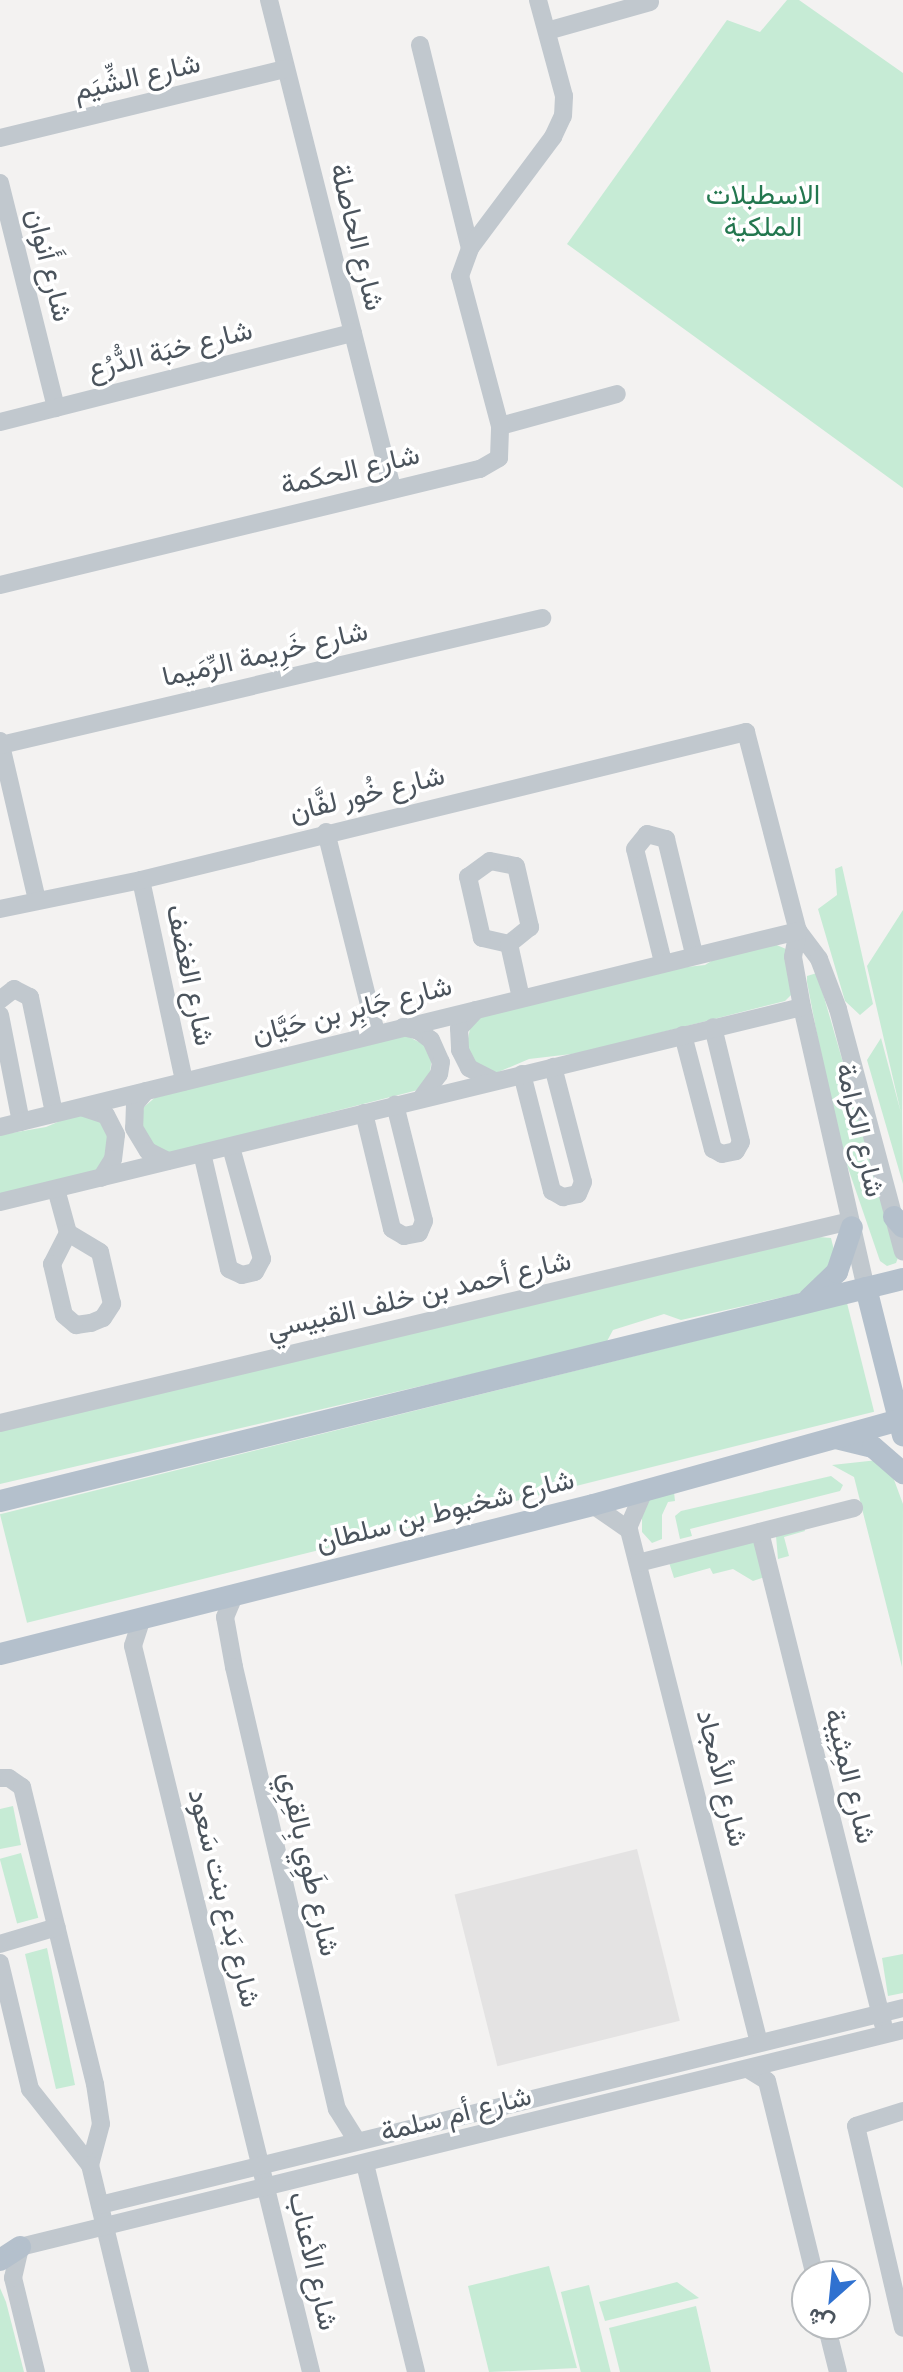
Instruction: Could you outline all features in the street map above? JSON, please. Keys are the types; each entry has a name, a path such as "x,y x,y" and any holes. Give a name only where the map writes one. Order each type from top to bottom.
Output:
{"main road":[{"path":"803,1303 837,1272 851,1224"},
{"path":"0,1501 903,1279"},
{"name":"شارع الكرامة","path":"866,1288 902,1424"},
{"name":"شارع شخبوط بن سلطان","path":"0,1654 593,1505 827,1436 902,1424"},
{"path":"827,1436 873,1447 903,1473"},
{"path":"0,2260 20,2247"}],"street":[{"name":"شارع الحاصلة","path":"269,0 392,488"},
{"name":"شارع الحكمة","path":"0,585 489,466 503,449 500,426 460,276 470,248 553,137 563,116 564,96 538,0"},
{"path":"547,31 650,2"},
{"name":"شارع الحكمة","path":"420,45 470,248"},
{"name":"شارع الشِّيَم","path":"0,138 286,69"},
{"name":"شارع أَنوان","path":"0,183 56,408"},
{"name":"شارع خبَة الدُّرُع","path":"0,422 353,333"},
{"path":"500,426 617,394"},
{"name":"شارع خَرِيمة الرِّمَيما","path":"0,743 542,618"},
{"name":"شارع خُور لفَّان","path":"0,909 141,880 326,832 746,732"},
{"name":"شارع الكرامة","path":"746,732 798,931 819,959 838,1009 898,1222 903,1251"},
{"path":"0,743 37,900"},
{"path":"326,832 376,1033"},
{"path":"663,962 635,849 647,834 666,839 694,954"},
{"path":"490,861 516,866 530,927 509,944 482,938 468,877 490,861"},
{"name":"شارع الغضف","path":"141,880 184,1081"},
{"name":"شارع الكرامة","path":"798,931 793,957 802,1007 866,1288"},
{"name":"شارع جَابِر بن حَيَّان","path":"0,1127 694,954 798,931"},
{"path":"509,944 521,998"},
{"path":"0,1000 14,989 30,997 54,1113"},
{"path":"0,1202 802,1007"},
{"path":"478,1008 459,1028 460,1050 469,1068 494,1081"},
{"path":"0,1015 21,1122"},
{"path":"403,1027 419,1031 431,1040 441,1062 439,1074 421,1099"},
{"path":"683,1035 713,1149 722,1154 736,1151 741,1142 713,1027"},
{"path":"522,1074 552,1191 563,1197 578,1194 583,1182 553,1067"},
{"path":"146,1091 132,1115 134,1128 148,1151 168,1161"},
{"path":"364,1113 392,1229 404,1236 419,1233 424,1221 395,1105"},
{"path":"79,1107 106,1115 116,1135 113,1159 101,1178"},
{"path":"202,1153 229,1269 242,1275 255,1272 262,1259 231,1147"},
{"path":"56,1189 68,1233 52,1264 64,1315 76,1325 91,1323 103,1318 112,1304 100,1252 68,1233"},
{"name":"شارع أحمد بن خلف القبيسي","path":"0,1423 851,1224"},
{"path":"593,1505 628,1528 644,1491"},
{"path":"638,1563 854,1508"},
{"name":"شارع الأمجاد","path":"628,1528 759,2043"},
{"name":"شارع المِثِيبة","path":"760,1532 881,2013 894,2032"},
{"name":"شارع طَوِي بِالقِرِي","path":"234,1596 225,1617 234,1667 337,2109 357,2141"},
{"path":"113,1628 133,1646 141,1621"},
{"name":"شارع بَدع بنت سَعود","path":"133,1646 260,2163"},
{"path":"0,1778 9,1778 22,1787 100,2111 100,2136 90,2165"},
{"path":"0,1944 57,1927"},
{"path":"0,1963 30,2089 90,2165 140,2372"},
{"name":"شارع أم سلمة","path":"100,2205 260,2163 903,2008"},
{"name":"شارع أم سلمة","path":"20,2247 894,2032"},
{"path":"767,2081 781,2060"},
{"path":"748,2069 767,2081 811,2260"},
{"path":"903,2111 856,2126 895,2262 903,2328"},
{"name":"شارع الأعناب","path":"260,2163 311,2372"},
{"path":"365,2164 416,2372"},
{"path":"20,2247 13,2278 36,2372"},
{"path":"830,2340 838,2372"}],"shaded area":[{"path":"637,1849 680,2021 497,2066 455,1894"}],"green space":[{"name":"الاسطبلات الملكية","path":"787,0 799,0 903,73 903,488 567,244 727,20 760,32"},
{"path":"842,866 873,1004 860,1015 845,1001 818,909 837,895 835,869"},
{"path":"903,910 903,1184 867,1060 881,1038 901,1113 867,966"},
{"path":"772,943 786,949 792,994 785,1001 580,1053 529,1059 496,1073 477,1066 466,1048 472,1019 660,970 705,965 718,957"},
{"path":"817,973 899,1255 896,1263 887,1266 880,1261 836,1133 807,982 807,976"},
{"path":"405,1035 427,1046 432,1056 429,1080 418,1090 171,1153 149,1145 141,1120 144,1107 159,1094"},
{"path":"79,1113 98,1119 108,1133 110,1150 95,1172 0,1198 0,1135 46,1127"},
{"path":"819,1237 831,1238 834,1250 821,1284 797,1294 681,1320 664,1314 613,1330 606,1343 0,1484 0,1431"},
{"path":"847,1303 874,1412 27,1623 0,1514"},
{"path":"878,1460 893,1477 903,1504 902,1667 854,1477 832,1465"},
{"path":"831,1476 843,1485 840,1491 690,1529 692,1536 680,1539 675,1516 681,1511"},
{"path":"674,1492 675,1501 668,1502 662,1515 662,1539 652,1543 642,1532 642,1501"},
{"path":"802,1522 805,1531 784,1537 789,1556 778,1559 776,1536"},
{"path":"754,1540 768,1576 753,1581 733,1569 713,1574 710,1568 674,1578 667,1556"},
{"path":"13,1806 21,1845 0,1849 0,1809"},
{"path":"21,1853 38,1918 17,1923 0,1859"},
{"path":"47,1948 75,2085 56,2089 25,1954"},
{"path":"903,1954 903,1993 888,1996 882,1958"},
{"path":"549,2266 577,2368 489,2372 468,2286"},
{"path":"677,2282 699,2298 605,2321 599,2302"},
{"path":"589,2285 611,2372 581,2372 561,2292"},
{"path":"0,2288 6,2302 24,2372 0,2372"},
{"path":"696,2306 711,2372 620,2372 609,2328"}]}
